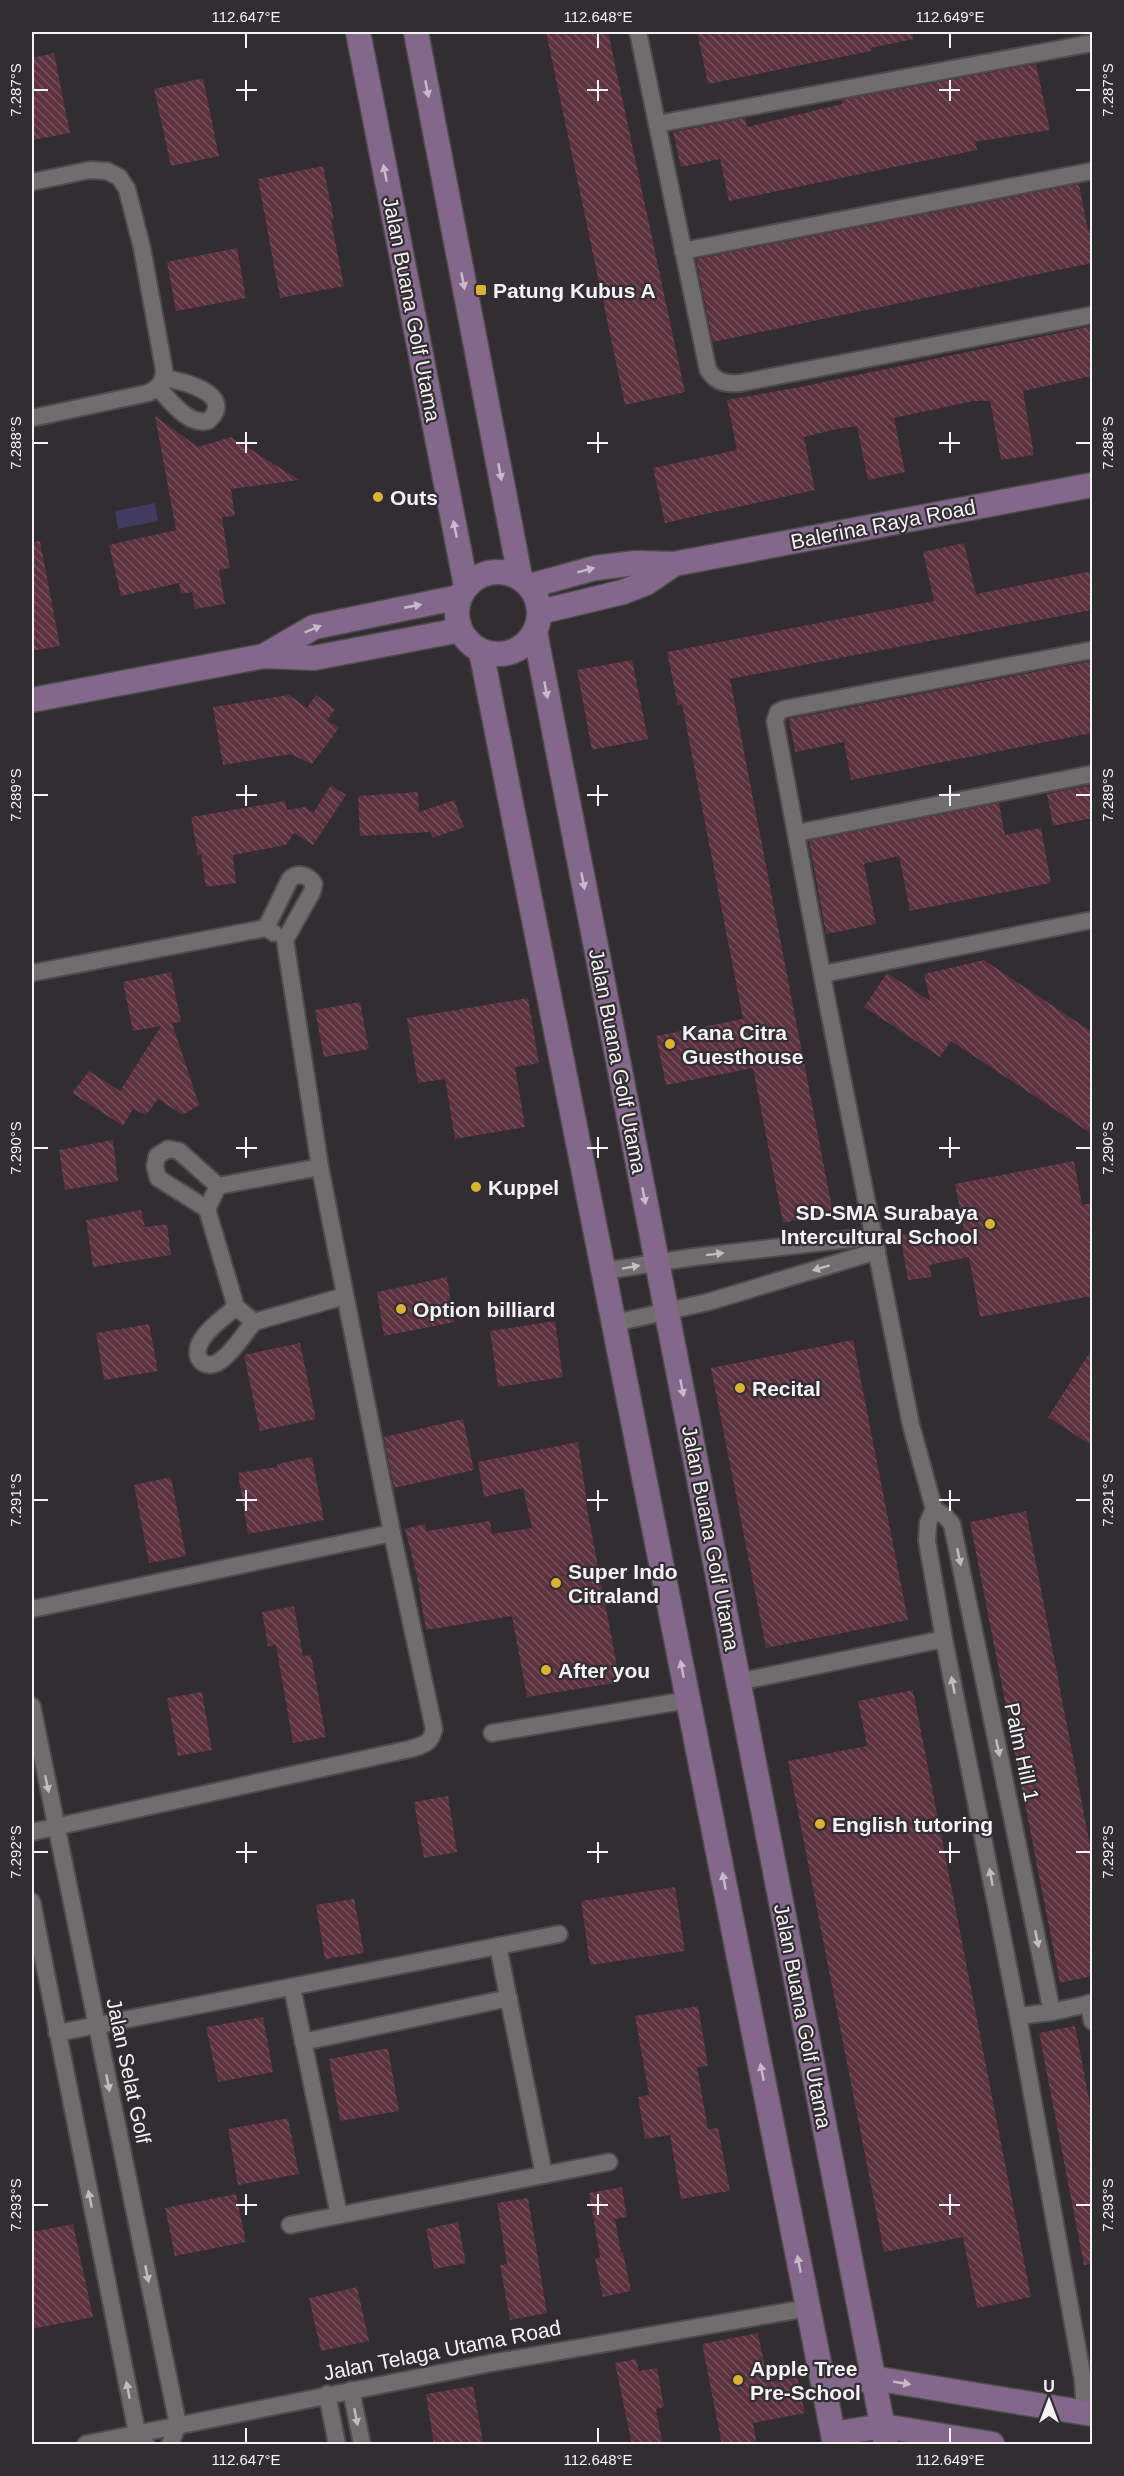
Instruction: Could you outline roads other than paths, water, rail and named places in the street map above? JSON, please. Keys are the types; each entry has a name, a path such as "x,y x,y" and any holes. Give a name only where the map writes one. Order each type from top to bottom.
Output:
{"main road":[{"name":"Jalan Buana Golf Utama","path":"358,32 463,591"},
{"path":"416,32 525,582"},
{"name":"Balerina Raya Road","path":"525,582 634,563 674,564 1092,484"},
{"name":"Balerina Raya Road","path":"537,622 646,583 674,564"},
{"path":"497,571 509,573 525,582 537,598 537,622 518,650 494,654 481,651 469,643 460,630 457,608 463,591 475,578 497,571"},
{"path":"264,656 314,627 463,591"},
{"name":"Jalan Buana Golf Utama","path":"537,622 657,1262 884,2435"},
{"path":"32,700 264,656 314,658 460,630"},
{"path":"481,651 834,2439 884,2435 992,2445"},
{"path":"824,2387 873,2378 1089,2414"}],"street":[{"path":"638,32 708,370 715,380 726,384 1092,315"},
{"path":"657,124 1092,43"},
{"path":"32,182 90,170 108,171 119,177 127,189 142,248 163,361 161,383 133,397 32,418"},
{"path":"683,251 1092,171"},
{"name":"Palm Hill 1","path":"1089,2414 1018,2016 927,1541 928,1523 934,1509 912,1425 775,721 778,712 784,709 1092,650"},
{"path":"797,833 1092,774"},
{"path":"32,1832 427,1744 433,1738 434,1729 392,1533 320,1167 285,940 312,892 314,884 311,879 300,874 290,879 266,928"},
{"path":"823,974 1092,920"},
{"path":"32,973 266,928 285,940"},
{"path":"218,1186 179,1151 168,1149 157,1156 155,1166 158,1178 207,1209 236,1307 254,1322"},
{"path":"218,1186 320,1167"},
{"path":"207,1209 218,1186"},
{"path":"604,1271 657,1262 876,1243"},
{"path":"615,1323 667,1313 876,1243"},
{"path":"236,1307 200,1342 197,1351 198,1359 204,1364 211,1365 221,1360 254,1322 345,1296"},
{"name":"Palm Hill 1","path":"934,1509 952,1524 1052,2012"},
{"path":"32,1609 392,1533"},
{"path":"738,1682 944,1639"},
{"path":"492,1733 688,1700"},
{"name":"Jalan Selat Golf","path":"32,1706 178,2425"},
{"path":"32,1902 141,2439"},
{"path":"57,2033 559,1934"},
{"path":"498,1946 544,2175"},
{"path":"291,1987 339,2215"},
{"path":"303,2042 509,1998"},
{"path":"1018,2016 1052,2012 1091,2003 1092,2021"},
{"path":"290,2225 609,2162"},
{"name":"Jalan Telaga Utama Road","path":"86,2445 141,2439 178,2425 327,2394 808,2308"},
{"path":"351,2390 362,2445"},
{"path":"327,2394 337,2445"},
{"path":"170,2445 178,2425"}],"place":[{"name":"Patung Kubus A","path":"481,290"},
{"name":"Outs","path":"378,497"},
{"name":"Kana Citra Guesthouse","path":"670,1044"},
{"name":"Kuppel","path":"476,1187"},
{"name":"SD-SMA Surabaya Intercultural School","path":"990,1224"},
{"name":"Option billiard","path":"401,1309"},
{"name":"Recital","path":"740,1388"},
{"name":"Super Indo Citraland","path":"556,1583"},
{"name":"After you","path":"546,1670"},
{"name":"English tutoring","path":"820,1824"},
{"name":"Apple Tree Pre-School","path":"738,2380"}]}
